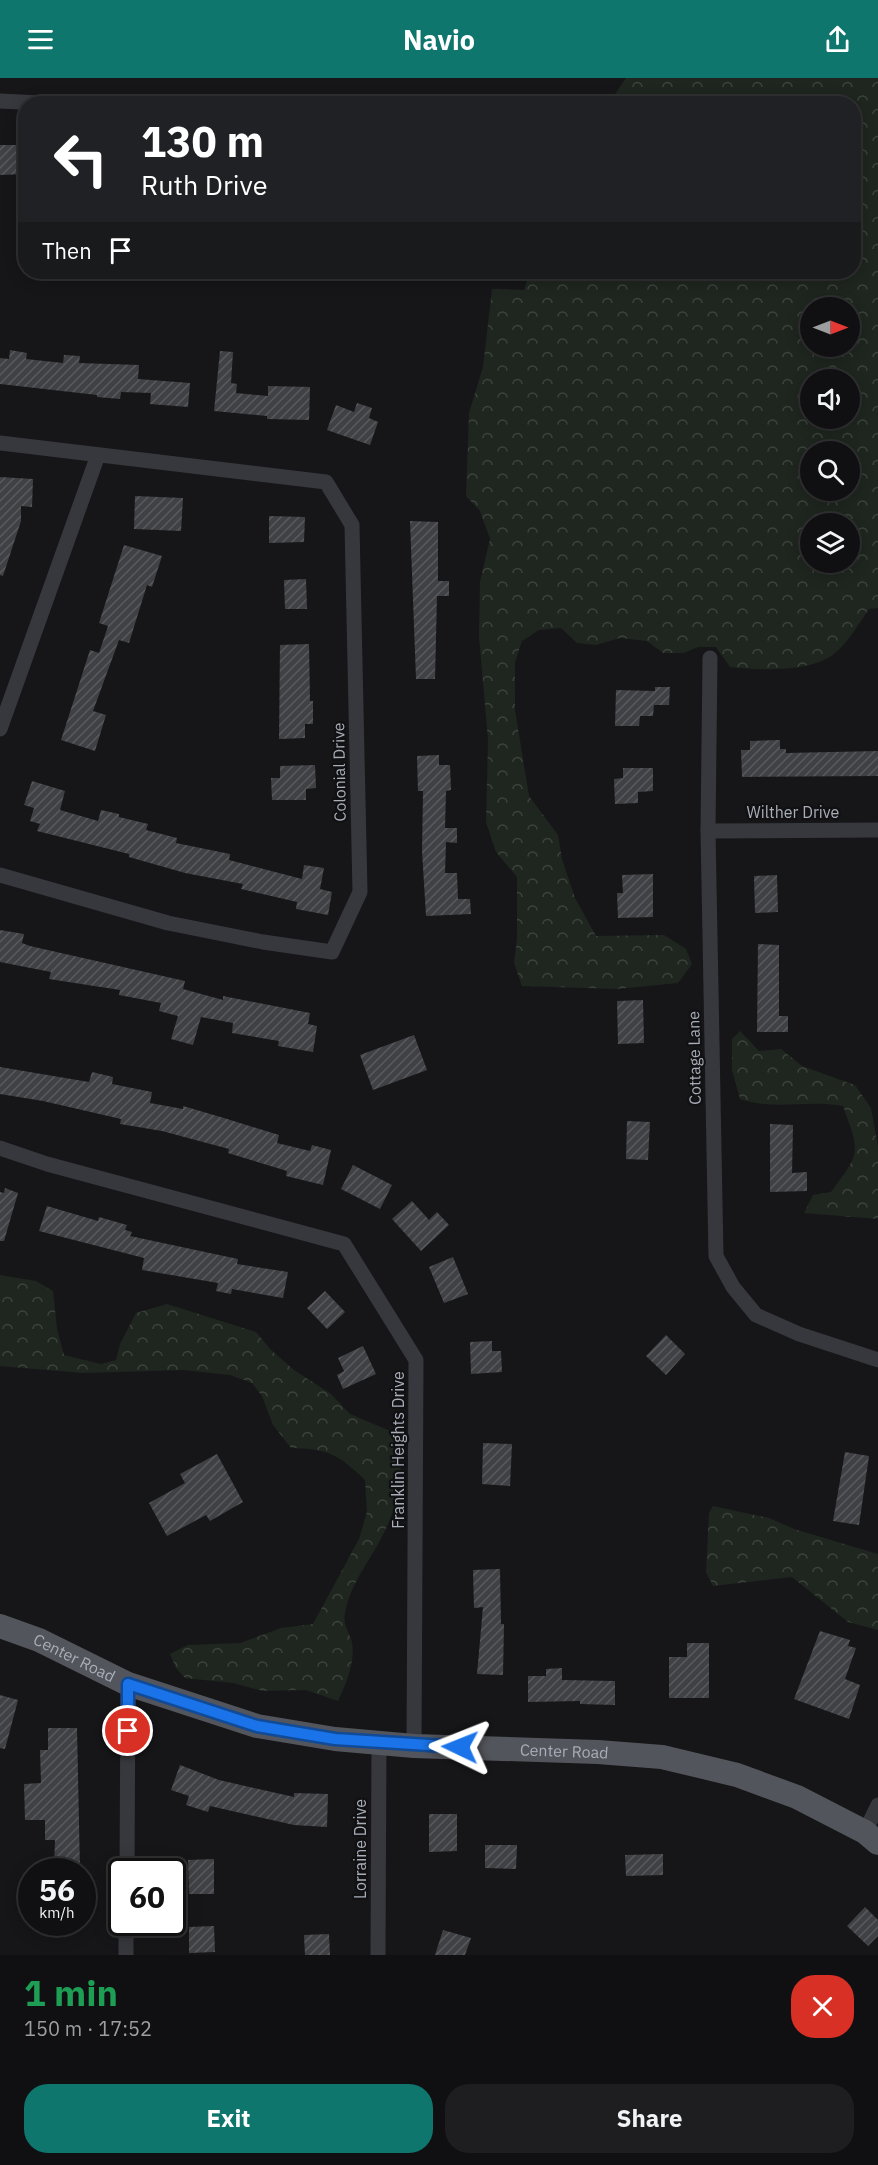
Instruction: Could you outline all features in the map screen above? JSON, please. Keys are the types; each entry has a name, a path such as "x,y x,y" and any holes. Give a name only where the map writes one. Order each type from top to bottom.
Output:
{"main road":[{"name":"Center Road","path":"0,1626 39,1640 128,1684 257,1726 414,1746 598,1752 662,1757 737,1775 796,1797 871,1837"}],"street":[{"path":"0,101 18,102"},
{"name":"Colonial Drive","path":"0,443 326,482 352,525 360,892 332,951 263,942 168,922 0,875"},
{"path":"0,729 4,706 98,455"},
{"name":"Cottage Lane","path":"710,658 708,831 716,1256 733,1287 756,1315 799,1334 878,1360"},
{"name":"Wilther Drive","path":"708,831 878,830"},
{"name":"Franklin Heights Drive","path":"0,1148 47,1164 344,1244 416,1360 414,1746"},
{"path":"127,1858 128,1684"},
{"name":"Lorraine Drive","path":"378,1955 379,1743"},
{"path":"871,1837 878,1805"},
{"path":"126,1936 126,1955"}],"green space":[{"path":"626,78 878,78 878,608 869,609 850,637 833,655 815,663 792,668 730,667 716,647 698,647 684,653 663,653 647,641 620,638 596,645 577,643 561,628 539,630 522,641 515,662 515,710 529,796 558,835 562,859 575,898 596,936 664,935 686,949 692,964 678,983 617,989 522,986 514,963 517,939 517,877 496,852 486,822 488,740 479,636 480,582 490,539 480,511 466,496 469,413 483,367 492,289 524,290 528,279 861,279 861,96 614,96"},
{"path":"740,1031 759,1051 781,1049 802,1066 855,1085 871,1108 878,1147 878,1219 804,1213 813,1195 831,1192 852,1160 855,1143 849,1122 843,1106 779,1105 740,1099 732,1070 732,1039"},
{"path":"0,1275 36,1281 53,1291 57,1329 64,1355 101,1364 116,1360 120,1344 136,1313 167,1304 256,1332 271,1350 294,1370 331,1394 350,1414 395,1433 400,1464 398,1494 389,1522 356,1581 347,1605 345,1621 353,1654 347,1679 338,1701 306,1690 263,1691 233,1683 185,1678 176,1668 170,1654 188,1645 240,1643 281,1628 313,1624 359,1539 367,1512 365,1480 347,1464 332,1455 315,1450 291,1448 273,1425 262,1396 252,1383 230,1375 183,1370 83,1373 0,1366"},
{"path":"713,1506 769,1518 794,1529 878,1554 878,1630 848,1622 792,1577 713,1586 706,1572 709,1513"}],"building":[{"path":"0,145 18,145 18,174 0,175"},
{"path":"10,350 27,353 26,359 63,363 64,355 80,356 79,363 139,365 138,379 190,383 188,407 150,404 151,393 121,392 120,399 0,384 0,358 9,359"},
{"path":"220,351 233,352 231,383 237,384 236,393 268,396 268,386 310,387 309,420 267,419 267,416 214,411"},
{"path":"357,403 372,408 369,418 378,422 370,445 327,430 336,405 354,412"},
{"path":"0,477 33,479 32,507 21,506 21,521 3,576 0,575"},
{"path":"135,496 183,498 181,531 134,529"},
{"path":"269,516 305,517 304,542 269,543"},
{"path":"410,521 438,522 438,581 449,581 449,596 437,596 435,679 416,679"},
{"path":"124,545 162,556 152,587 147,585 129,643 119,640 93,711 106,715 95,751 61,740 90,650 99,653 108,626 99,623"},
{"path":"306,579 307,609 285,609 284,580"},
{"path":"309,644 310,701 313,701 313,724 305,724 305,738 279,739 280,645"},
{"path":"655,687 670,687 669,705 654,705 653,716 640,716 639,726 615,726 616,690 655,691"},
{"path":"780,740 780,749 786,749 786,753 878,751 878,776 742,777 741,750 750,750 750,741"},
{"path":"439,755 439,765 450,765 451,790 446,791 445,828 457,828 457,843 446,842 445,873 457,873 458,899 470,899 471,914 426,916 422,851 423,791 418,791 417,756"},
{"path":"315,765 316,788 306,789 306,800 272,800 271,778 280,778 280,766"},
{"path":"623,768 653,768 653,791 638,792 638,803 615,804 614,779 623,778"},
{"path":"32,781 65,791 60,810 98,821 101,810 119,814 119,817 148,824 146,830 177,838 176,843 230,854 229,860 302,879 304,865 324,868 320,889 332,892 328,915 296,909 297,902 241,889 243,884 185,873 129,857 129,854 37,831 40,824 30,821 34,808 24,805"},
{"path":"653,874 653,917 618,918 617,893 623,893 622,875"},
{"path":"777,875 778,912 755,913 754,876"},
{"path":"0,930 24,934 22,943 30,946 185,981 183,989 223,1000 223,996 310,1013 308,1024 317,1026 313,1052 278,1046 279,1041 232,1033 233,1023 201,1017 193,1045 171,1039 178,1016 159,1011 161,1003 119,995 120,990 49,979 51,972 0,962"},
{"path":"758,944 779,945 779,1016 788,1016 788,1032 757,1032"},
{"path":"643,1000 644,1043 618,1044 617,1001"},
{"path":"414,1035 427,1070 373,1090 360,1055"},
{"path":"0,1067 89,1082 92,1072 113,1077 112,1084 152,1092 150,1103 183,1109 183,1106 279,1135 277,1143 310,1151 312,1145 331,1150 323,1185 286,1176 287,1171 228,1153 229,1149 162,1131 120,1124 121,1119 43,1101 0,1094"},
{"path":"627,1121 650,1122 648,1160 626,1159"},
{"path":"770,1124 793,1125 792,1173 807,1172 807,1191 770,1192"},
{"path":"353,1165 392,1185 380,1209 341,1189"},
{"path":"5,1188 18,1193 4,1241 0,1241 0,1192 4,1193"},
{"path":"412,1201 429,1220 437,1212 449,1225 421,1251 392,1219"},
{"path":"47,1206 98,1221 99,1217 127,1225 125,1230 132,1232 130,1236 238,1259 237,1264 288,1272 283,1298 232,1289 231,1294 216,1291 218,1283 142,1270 144,1258 39,1231"},
{"path":"453,1257 468,1294 444,1303 429,1267"},
{"path":"325,1291 345,1312 327,1329 307,1308"},
{"path":"666,1335 685,1354 666,1375 646,1356"},
{"path":"492,1341 492,1351 501,1351 502,1372 471,1374 470,1342"},
{"path":"363,1346 376,1374 343,1389 337,1375 344,1371 338,1358"},
{"path":"483,1443 512,1444 510,1486 482,1484"},
{"path":"845,1452 869,1456 859,1525 833,1521"},
{"path":"217,1454 243,1502 210,1521 206,1515 167,1536 149,1503 185,1483 180,1474"},
{"path":"500,1569 501,1624 504,1624 503,1675 477,1674 483,1607 474,1608 473,1570"},
{"path":"820,1631 850,1640 848,1646 856,1648 845,1679 860,1685 849,1719 794,1699"},
{"path":"687,1643 709,1643 709,1698 669,1698 669,1657 687,1657"},
{"path":"562,1668 562,1680 615,1681 615,1705 580,1704 580,1701 528,1702 528,1676 546,1676 546,1669"},
{"path":"0,1695 18,1700 5,1749 0,1748"},
{"path":"48,1728 77,1728 80,1858 54,1858 55,1840 45,1840 45,1820 25,1820 24,1784 41,1783 40,1750 48,1750"},
{"path":"180,1765 219,1780 294,1797 294,1793 328,1794 327,1827 294,1825 210,1806 208,1812 186,1805 189,1796 171,1790"},
{"path":"429,1814 457,1814 457,1851 429,1852"},
{"path":"485,1845 517,1845 516,1869 485,1868"},
{"path":"663,1854 663,1875 626,1876 625,1855"},
{"path":"214,1859 214,1894 189,1894 188,1860"},
{"path":"865,1907 878,1920 878,1936 868,1946 847,1926"},
{"path":"214,1926 215,1952 189,1953 189,1927"},
{"path":"443,1930 471,1938 465,1955 435,1955"},
{"path":"329,1934 330,1955 305,1955 304,1935"}],"route":[{"path":"128,1731 128,1684 257,1726 335,1739 414,1746 460,1747"}]}
